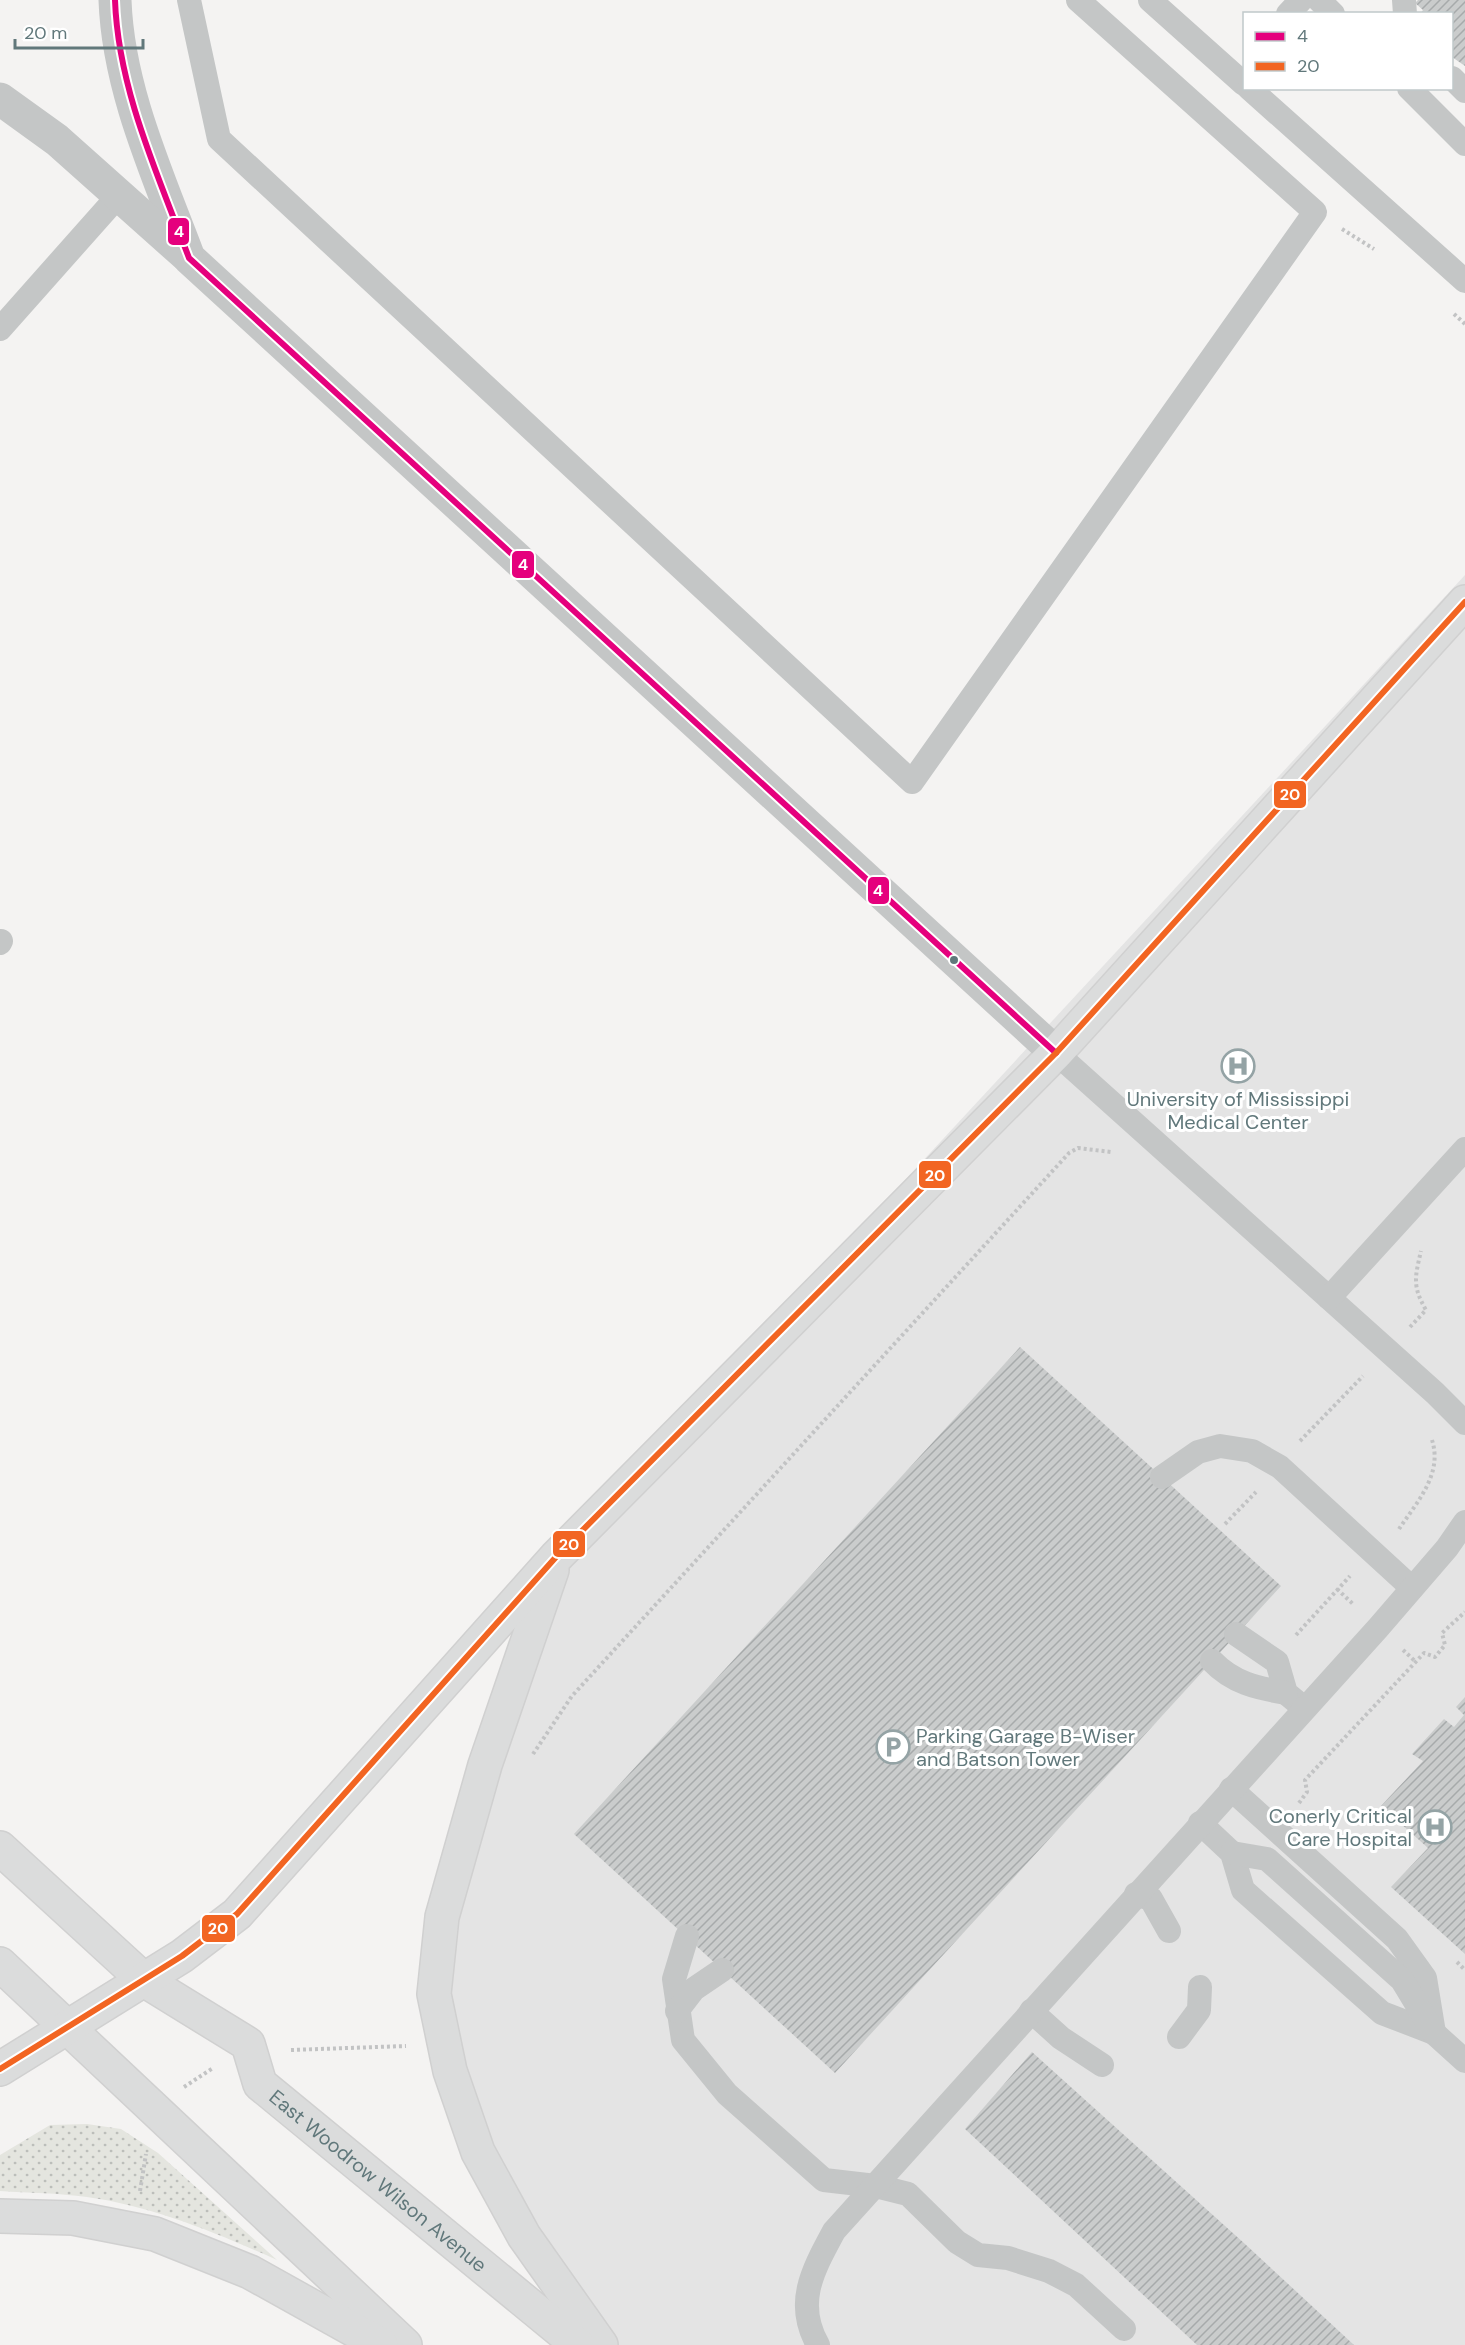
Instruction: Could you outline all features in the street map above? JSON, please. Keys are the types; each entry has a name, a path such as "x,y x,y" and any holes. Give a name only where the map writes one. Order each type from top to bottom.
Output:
{"main road":[{"path":"0,2069 183,1956 237,1914 556,1557 1056,1053 1465,602"},
{"path":"556,1557 485,1764 442,1917 434,1994 450,2071 478,2152 524,2236 601,2345"},
{"path":"0,1848 144,1980 248,2044"},
{"path":"0,1964 70,2027 405,2345"},
{"name":"East Woodrow Wilson Avenue","path":"248,2044 260,2084 578,2345"},
{"path":"0,2216 73,2218 155,2234 250,2272 381,2345"}],"street":[{"path":"115,0 116,27 137,120 189,258"},
{"path":"0,99 57,140 189,258 1056,1053"}],"lane":[{"path":"189,0 219,139 912,782 1316,212 1078,0"},
{"path":"1150,0 1243,77"},
{"path":"1290,12 1301,0"},
{"path":"1319,0 1331,12"},
{"path":"1453,79 1465,91"},
{"path":"1257,90 1465,281"},
{"path":"1411,90 1465,144"},
{"path":"0,329 119,195"},
{"path":"1056,1053 1329,1298 1465,1424"},
{"path":"1329,1298 1465,1149"},
{"path":"1162,1477 1198,1452 1220,1446 1252,1451 1280,1467 1412,1588"},
{"path":"818,2345 806,2314 808,2289 834,2232 1232,1789 1295,1700 1412,1588 1456,1554 1465,1522"},
{"path":"1236,1634 1277,1662 1295,1700"},
{"path":"1212,1661 1223,1673 1254,1688 1295,1700"},
{"path":"1232,1789 1397,1939 1425,1978 1434,2033"},
{"path":"1200,1823 1232,1853 1243,1890 1251,1898 1382,2013 1434,2033"},
{"path":"1232,1853 1267,1859 1402,1980 1434,2033 1465,2061"},
{"path":"1136,1894 1151,1899 1169,1931"},
{"path":"687,1936 674,1979 683,2040 727,2094 824,2180 876,2186 908,2194 957,2242 978,2255 1008,2258 1049,2271 1076,2284 1124,2329"},
{"path":"678,2011 694,1989 722,1970"},
{"path":"1179,2037 1199,2010 1200,1987"},
{"path":"1031,2011 1061,2038 1102,2065"}],"path":[{"path":"528,1763 537,1744 572,1696 1069,1153 1078,1148 1110,1151 1119,1156"},
{"path":"1277,1662 1283,1650 1337,1589 1399,1528 1434,1474 1437,1455 1431,1438"},
{"path":"1297,1806 1307,1792 1305,1780 1424,1653 1434,1657 1445,1645 1442,1633 1465,1612"},
{"path":"1448,1954 1465,1970"},
{"path":"153,2107 248,2044 290,2050 405,2048 437,2011"},
{"path":"138,2199 148,2146"}],"shaded area":[{"name":"University of Mississippi Medical Center","path":"1465,575 1465,2345 601,2345 450,2071 442,1917 556,1557"},
{"path":"87,2124 121,2129 158,2153 277,2260 208,2231 136,2207 76,2196 0,2191 0,2155 50,2125"}],"building":[{"path":"1418,0 1465,0 1465,66 1453,58 1453,12 1422,12 1423,10 1415,3"},
{"name":"Parking Garage B-Wiser and Batson Tower","path":"1020,1347 1281,1586 835,2073 574,1834"},
{"name":"Conerly Critical Care Hospital","path":"1465,1697 1465,1954 1391,1887 1428,1848 1381,1806 1423,1761 1412,1754 1444,1719 1454,1727 1464,1715 1456,1707"},
{"path":"1032,2052 1354,2345 1197,2345 965,2129"}],"transit line":[{"name":"4","path":"115,0 123,66 132,99 153,163 189,258 1056,1053"},
{"name":"20","path":"0,2069 182,1956 237,1914 556,1557 1056,1053 1465,602"}],"place":[{"name":"University of Mississippi Medical Center","path":"1238,1066"},
{"name":"Parking Garage B-Wiser and Batson Tower","path":"893,1747"},
{"name":"Conerly Critical Care Hospital","path":"1435,1827"}]}
